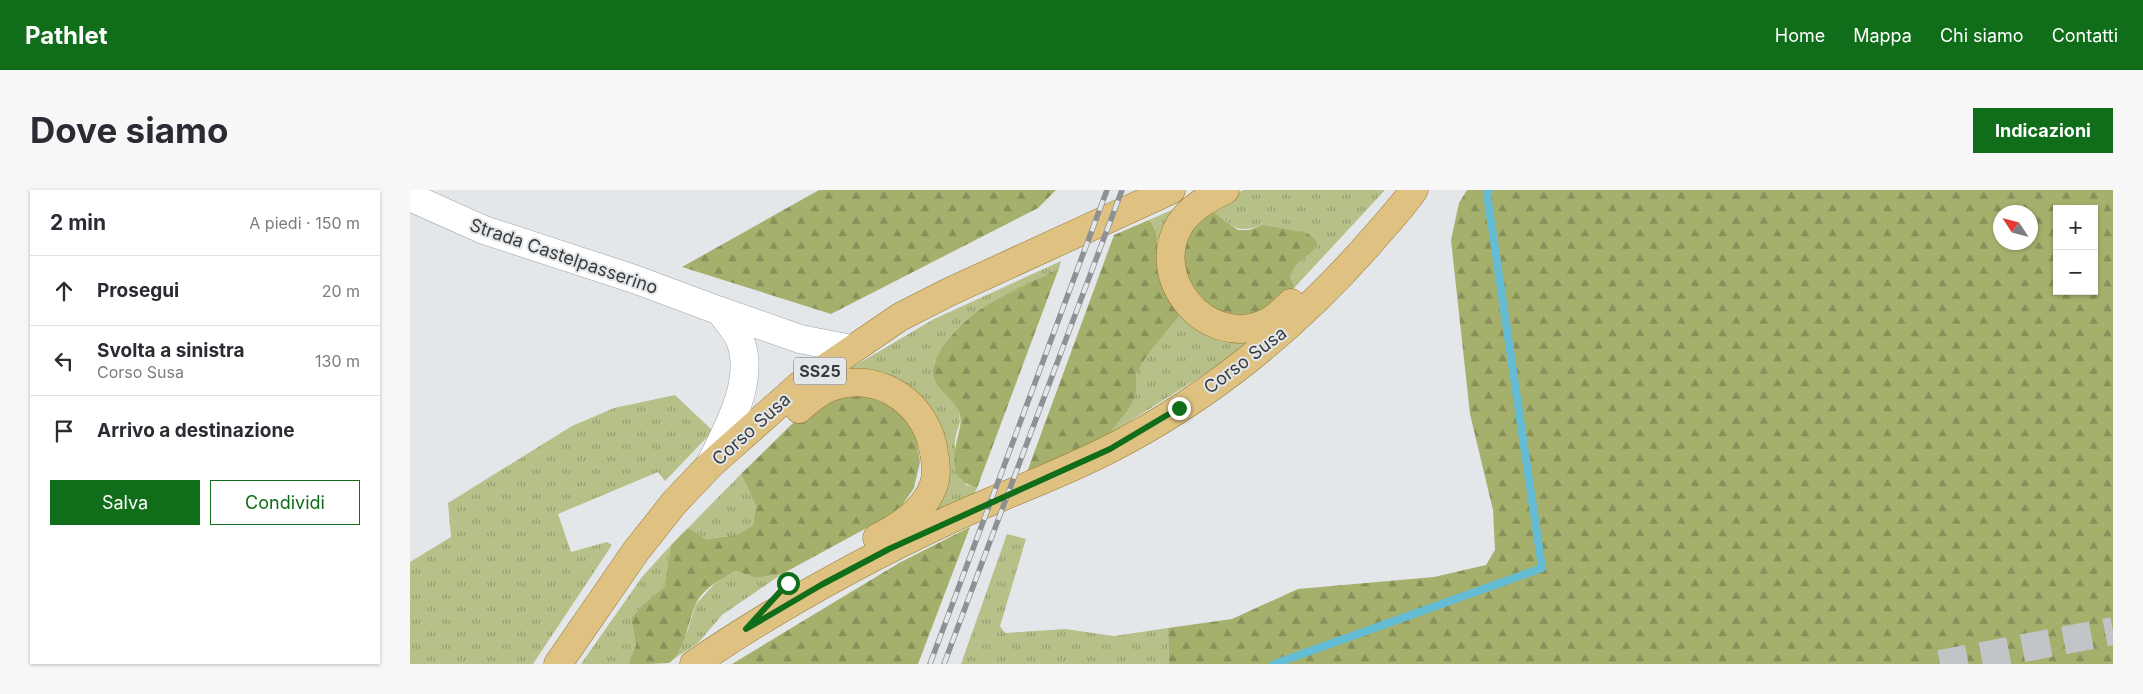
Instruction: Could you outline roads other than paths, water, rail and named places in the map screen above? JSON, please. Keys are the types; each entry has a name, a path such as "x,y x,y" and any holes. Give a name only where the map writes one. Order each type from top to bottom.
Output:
{"main road":[{"name":"Corso Susa","path":"558,664 636,551 674,502 710,465 799,386 900,317 949,292 1171,190"},
{"path":"1225,190 1193,209 1180,224 1172,242 1170,266 1175,286 1186,302 1200,315 1216,324 1247,328 1264,324 1280,313 1325,270 1366,225 1411,194"},
{"name":"Corso Susa","path":"694,664 746,629 821,585 889,549 1099,454 1125,441 1179,408 1243,364 1289,326 1356,258 1411,194"},
{"path":"710,465 750,451 811,399 833,386 852,383 869,383 884,387 900,396 915,408 927,425 933,442 936,462 934,484 914,513 901,526 788,583 746,629"}],"street":[{"name":"Strada Castelpasserino","path":"410,196 484,230 634,279 800,340 851,349"},
{"path":"710,465 733,416 743,381 744,366 740,339 720,311"}],"waterway":[{"path":"1274,664 1542,568 1487,194 1489,190"}],"tunnel":[{"path":"1940,664 2113,631"}],"railway":[{"path":"930,664 1107,190"},
{"path":"944,664 1122,190"}]}
